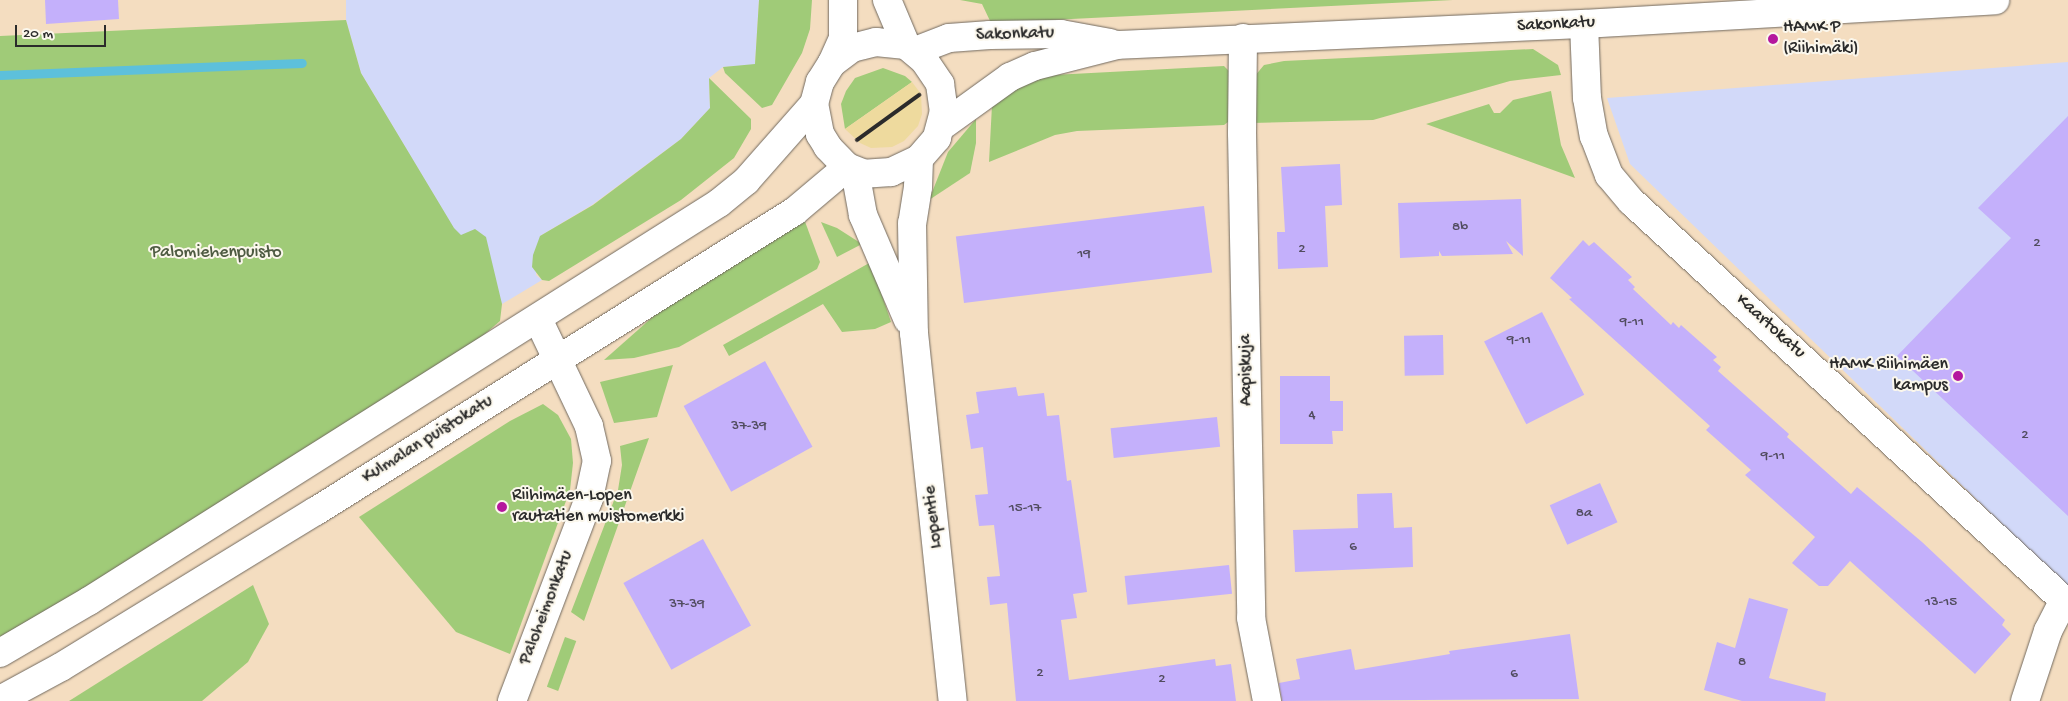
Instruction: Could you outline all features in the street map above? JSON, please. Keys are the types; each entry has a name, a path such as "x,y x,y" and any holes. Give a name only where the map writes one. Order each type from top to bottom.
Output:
{"street":[{"path":"0,653 89,601 720,203 746,181 814,104 820,82 832,63 843,38 843,0"},
{"path":"814,104 820,134 828,147 851,169 878,174 891,172 919,159 929,150 942,126 944,97 934,71 910,48 887,0"},
{"name":"Sakonkatu","path":"942,126 1010,77 1035,66 1117,45 1584,24 1995,0"},
{"name":"Kaartokatu","path":"1584,24 1587,98 1594,136 1608,175 1632,202 2066,602"},
{"name":"Sakonkatu","path":"910,48 949,38 990,35 1061,34 1117,45"},
{"name":"Aapiskuja","path":"1243,38 1242,133 1251,618 1267,701"},
{"path":"832,63 864,44 910,48"},
{"name":"Lopentie","path":"919,159 918,187 912,223 914,333 953,701"},
{"name":"Lopentie","path":"851,169 864,215 914,333"},
{"name":"Kulmalan puistokatu","path":"0,700 61,667 806,204 851,169"},
{"name":"Paloheimonkatu","path":"512,701 589,498 597,461 589,426 538,319"},
{"path":"2025,701 2048,631 2066,602"}],"shaded area":[{"path":"346,0 759,0 755,65 723,67 709,78 710,108 681,139 592,205 540,236 536,275 542,280 502,304 496,286 454,229 361,73 346,20"},
{"name":"HAMK Riihimäen kampus","path":"2068,62 2068,588 1630,164 1607,98"}],"green space":[{"path":"759,0 812,0 810,29 802,53 772,105 762,108 725,73 723,67 755,64"},
{"path":"960,0 1453,0 991,23 982,4"},
{"name":"Palomiehenpuisto","path":"346,20 361,73 454,228 461,235 475,229 486,237 502,304 500,321 465,351 87,587 0,637 0,36"},
{"path":"1533,49 1558,65 1561,75 1510,81 1373,120 1252,123 1254,77 1264,65 1284,61"},
{"path":"1224,66 1230,72 1232,119 1224,125 1077,131 1055,135 989,162 992,105 1027,83 1053,75"},
{"path":"883,68 905,76 912,82 845,129 841,104 846,91 855,78"},
{"path":"709,78 751,119 751,129 734,158 681,200 549,281 542,280 532,267 533,255 540,236 593,205 681,139 710,108"},
{"path":"1551,91 1561,145 1575,178 1426,124 1489,104 1494,113 1500,113 1513,100"},
{"path":"976,119 976,143 970,173 929,200 948,152"},
{"path":"804,219 820,262 817,269 679,347 634,358 604,360 656,314"},
{"path":"821,222 837,228 862,244 837,257"},
{"path":"871,262 891,322 875,329 842,332 823,304 729,356 723,345"},
{"path":"673,365 657,417 614,423 600,382"},
{"path":"543,404 558,415 571,439 573,463 570,490 510,654 456,632 359,517 510,421"},
{"path":"649,438 584,621 571,612 618,490 622,465 620,446"},
{"path":"253,585 269,624 248,662 202,701 69,701"},
{"path":"565,637 576,641 558,691 547,687"}],"sand":[{"path":"912,82 921,94 922,114 918,126 904,141 892,147 871,148 860,143 845,129"}],"building":[{"path":"45,0 118,0 119,19 46,24"},
{"path":"2068,116 2068,516 1897,356 2011,238 1978,208"},
{"path":"1340,164 1342,205 1325,206 1328,267 1278,269 1277,232 1285,232 1281,167"},
{"path":"1521,199 1523,256 1506,241 1513,254 1442,256 1439,251 1439,256 1400,258 1398,203"},
{"path":"1204,206 1212,273 964,303 956,236"},
{"path":"1583,240 1589,246 1594,242 1632,277 1628,280 1635,287 1633,289 1671,325 1673,322 1679,328 1681,325 1717,357 1713,360 1721,367 1718,371 1789,434 1787,437 1851,494 1857,487 1922,542 2005,620 2002,625 2011,634 1975,674 1850,561 1828,586 1819,586 1792,563 1815,537 1745,475 1751,470 1706,430 1710,426 1569,299 1572,298 1550,278"},
{"path":"1542,312 1584,395 1526,424 1484,342"},
{"path":"1443,335 1444,375 1405,376 1404,336"},
{"path":"765,361 813,447 731,492 684,406"},
{"path":"1280,376 1330,376 1330,401 1343,401 1343,431 1332,431 1333,444 1280,444"},
{"path":"1016,387 1018,396 1044,393 1047,416 1059,415 1067,481 1071,480 1087,592 1073,594 1077,618 1061,620 1069,680 1215,659 1216,666 1231,664 1236,701 1016,701 1007,603 990,605 987,577 1000,576 994,525 979,526 975,495 988,494 983,447 971,449 966,415 979,413 976,392"},
{"path":"1217,417 1220,447 1114,458 1111,428"},
{"path":"1600,483 1617,522 1567,545 1550,505"},
{"path":"1392,493 1394,528 1412,527 1413,567 1295,572 1293,530 1358,528 1357,494"},
{"path":"703,539 751,626 671,670 623,583"},
{"path":"1229,565 1232,594 1128,605 1125,576"},
{"path":"1749,598 1788,609 1769,678 1826,693 1825,701 1742,701 1704,690 1717,642 1735,648"},
{"path":"1570,634 1579,699 1282,701 1279,683 1300,679 1296,659 1351,649 1355,670 1450,654 1449,651"}],"waterway":[{"path":"0,75 302,63"}],"railway":[{"path":"857,140 919,95"}],"place":[{"name":"HAMK P (Riihimäki)","path":"1773,39"},
{"name":"HAMK Riihimäen kampus","path":"1958,376"},
{"name":"Riihimäen-Lopen rautatien muistomerkki","path":"502,507"}]}
